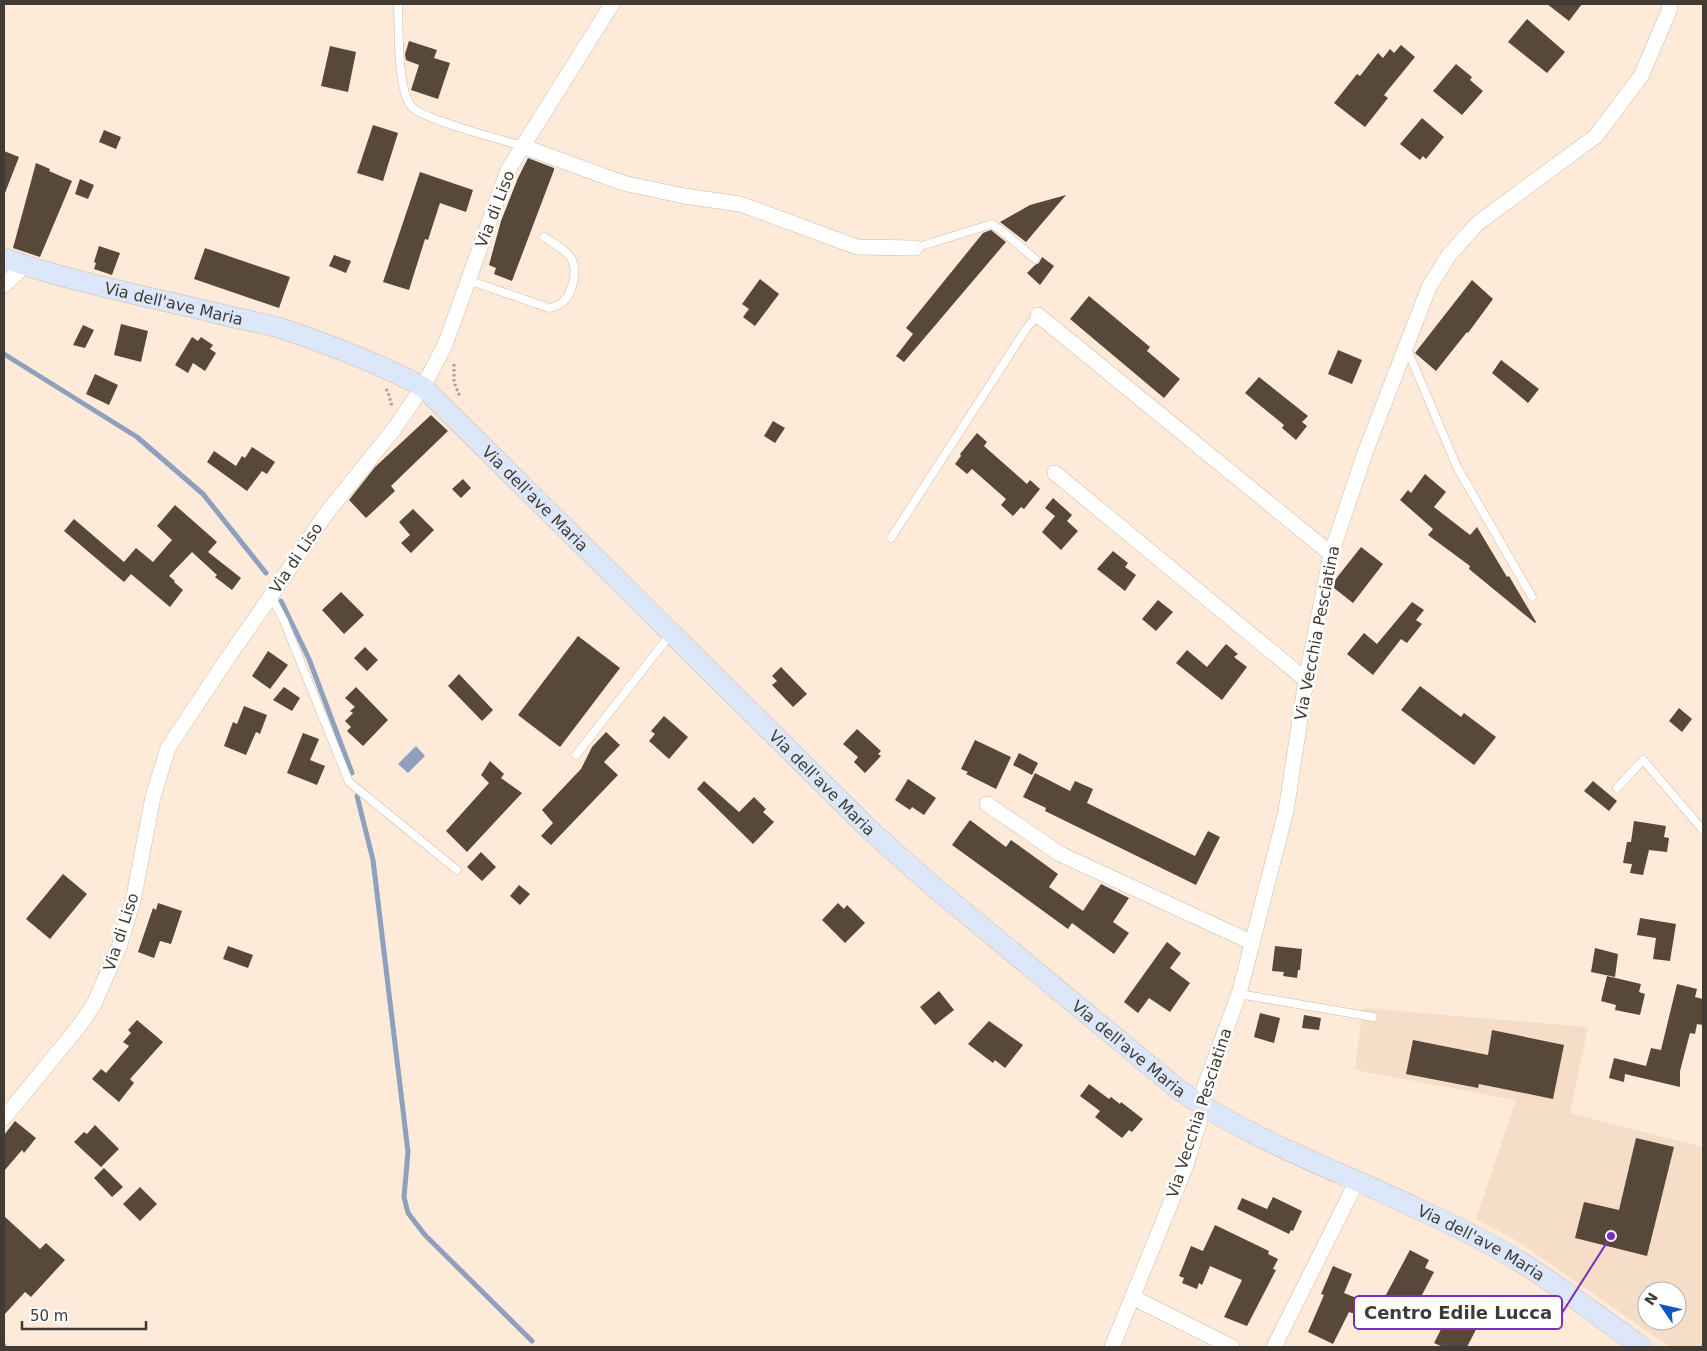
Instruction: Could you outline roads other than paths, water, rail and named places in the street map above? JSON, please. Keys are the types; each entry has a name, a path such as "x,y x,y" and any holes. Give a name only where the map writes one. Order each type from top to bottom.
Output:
{"street":[{"name":"Via di Liso","path":"4,1118 80,1025 94,1004 119,947 133,901 154,797 168,748 226,659 325,515 394,429 423,387 445,345 508,170 612,4"},
{"name":"Via Vecchia Pesciatina","path":"1112,1347 1185,1168 1200,1120 1204,1088 1239,994 1286,811 1306,680 1331,554 1365,452 1429,287 1449,255 1478,223 1596,136 1641,76 1669,11 1670,4"},
{"path":"522,146 623,183 684,196 740,204 857,247 915,248"},
{"name":"Via dell'ave Maria","path":"4,258 25,266 281,329 345,351 393,371 423,387 870,830 914,869 1179,1090 1201,1105 1280,1146 1470,1234 1527,1267 1642,1347"},
{"path":"4,285 25,266"},
{"path":"1038,315 1331,554"},
{"path":"1055,473 1306,680"},
{"path":"987,804 1060,854 1253,943"},
{"path":"1274,1347 1357,1181"},
{"path":"1132,1297 1232,1347"}],"lane":[{"path":"398,4 399,63 405,91 411,107 425,116 522,146"},
{"path":"915,248 992,224 1035,259"},
{"path":"468,280 549,308 562,303 571,290 576,275 572,261 563,249 544,237"},
{"path":"891,538 1026,329 1038,315"},
{"path":"1406,347 1457,467 1532,598"},
{"path":"271,596 284,620 349,782 457,870"},
{"path":"576,755 672,633"},
{"path":"1618,788 1643,760 1703,830"},
{"path":"1239,994 1373,1017"}],"water":[{"path":"416,746 425,756 408,773 398,764"}],"waterway":[{"path":"4,354 137,437 203,494 266,573"},
{"path":"281,601 309,659 352,773"},
{"path":"357,796 373,860 408,1152 404,1197 408,1213 425,1235 532,1341"}],"place":[{"name":"Centro Edile Lucca","path":"1611,1236"}]}
